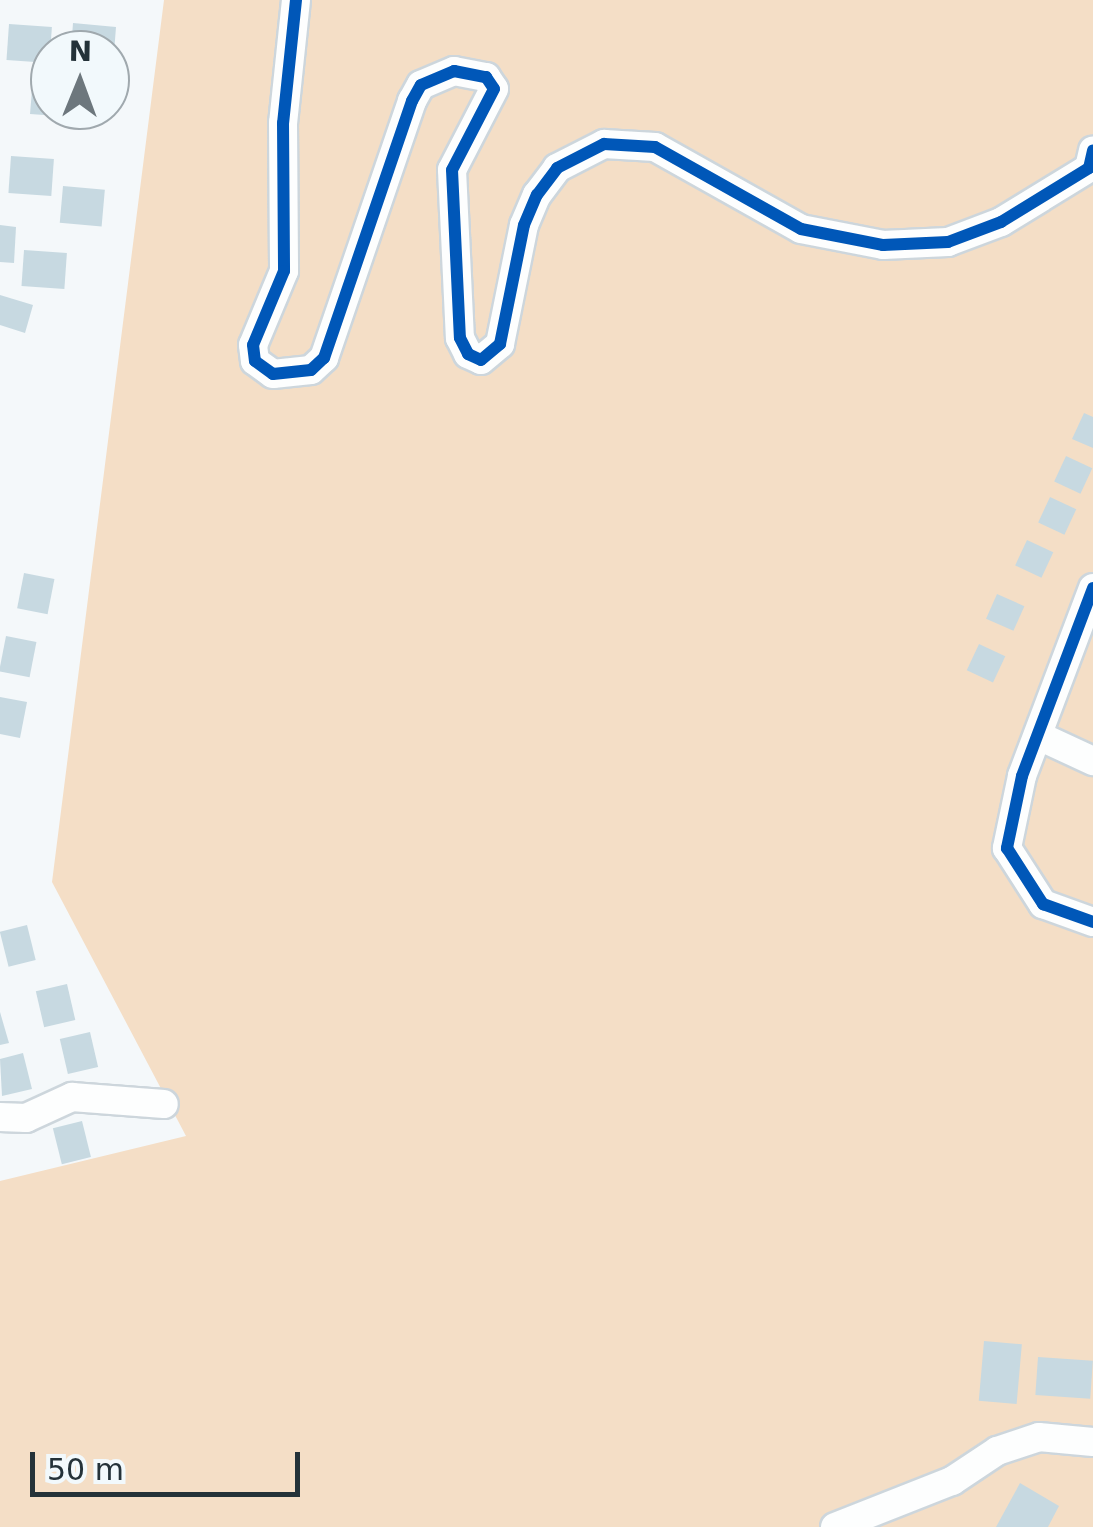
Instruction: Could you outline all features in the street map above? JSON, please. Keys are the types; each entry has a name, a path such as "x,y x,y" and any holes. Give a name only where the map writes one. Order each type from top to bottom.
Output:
{"street":[{"path":"296,0 283,123 284,271 253,345 255,360 272,374 312,370 324,358 412,101 422,85 454,71 486,77 494,90 452,170 460,338 468,354 482,360 500,344 524,226 537,195 558,168 604,144 656,146 801,228 884,246 948,242 1001,222 1088,168 1093,150"},
{"path":"1093,588 1011,814 1008,848 1043,904 1093,922"},
{"path":"1039,736 1093,761"},
{"path":"0,1117 26,1118 72,1096 164,1104"},
{"path":"834,1527 952,1481 997,1451 1039,1437 1093,1442"}],"shaded area":[{"path":"164,0 1093,0 1093,1527 0,1527 0,1181 186,1136 52,882"}],"building":[{"path":"73,23 116,27 116,30 72,30"},
{"path":"9,24 52,27 52,30 30,30 30,62 6,60"},
{"path":"11,156 54,159 51,196 8,193"},
{"path":"63,186 105,190 102,227 60,223"},
{"path":"0,225 16,227 14,263 0,262"},
{"path":"24,250 67,253 64,289 21,286"},
{"path":"0,295 33,305 25,333 0,325"},
{"path":"1084,413 1093,417 1093,448 1072,439"},
{"path":"1066,456 1092,468 1080,494 1054,481"},
{"path":"1050,497 1076,509 1064,535 1038,522"},
{"path":"1027,540 1053,552 1041,578 1015,565"},
{"path":"24,573 54,579 48,614 17,608"},
{"path":"997,594 1024,606 1013,631 986,619"},
{"path":"6,636 36,642 30,677 0,672"},
{"path":"979,644 1005,656 993,683 967,670"},
{"path":"0,697 27,702 20,738 0,734"},
{"path":"27,925 36,960 9,967 0,932"},
{"path":"67,984 75,1020 44,1027 36,991"},
{"path":"0,1012 9,1043 0,1045"},
{"path":"90,1032 98,1067 68,1074 60,1039"},
{"path":"23,1053 32,1089 2,1096 0,1059"},
{"path":"82,1121 91,1157 62,1164 53,1128"},
{"path":"984,1341 1022,1344 1017,1404 979,1401"},
{"path":"1038,1357 1093,1361 1090,1399 1035,1395"},
{"path":"1020,1483 1059,1506 1048,1527 996,1527"}],"cycle path":[{"path":"296,0 283,123 284,271 253,345 255,361 273,374 311,370 324,358 412,101 421,85 454,71 486,77 494,89 452,170 460,338 468,354 481,360 500,344 524,225 537,195 557,168 604,144 655,147 801,229 883,245 948,242 1001,222 1089,168 1093,150"},
{"path":"1093,588 1022,776 1007,848 1043,904 1093,922"}]}
